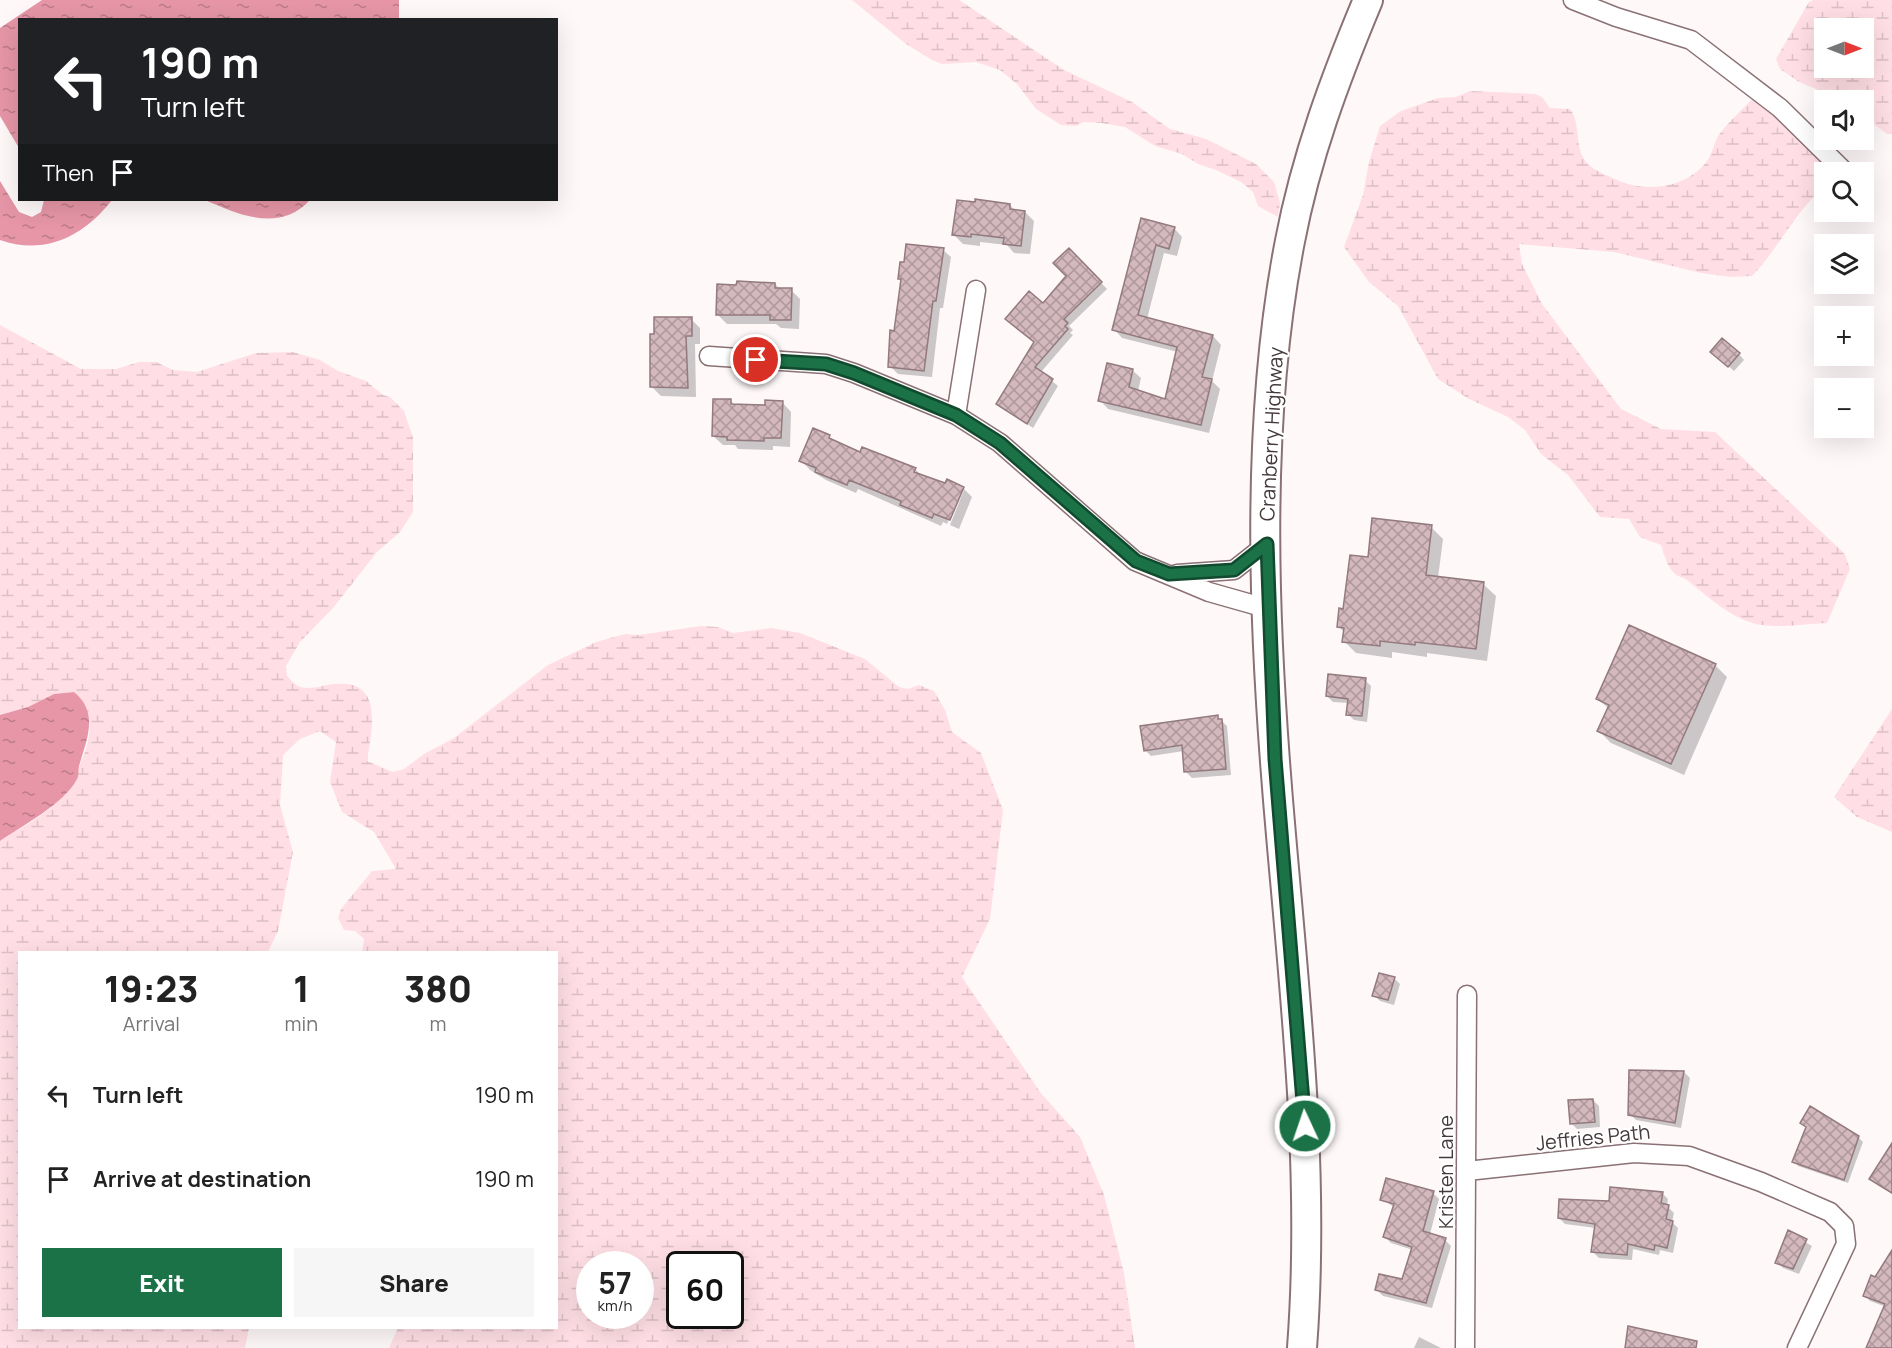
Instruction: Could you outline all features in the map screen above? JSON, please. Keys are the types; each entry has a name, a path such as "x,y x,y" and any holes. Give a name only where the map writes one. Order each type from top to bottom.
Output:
{"main road":[{"name":"Cranberry Highway","path":"1302,1348 1306,1225 1304,1112 1275,759 1267,544 1270,403 1276,330 1289,244 1314,142 1336,76 1368,0"}],"street":[{"path":"1573,0 1616,17 1691,40 1780,108 1835,162"},
{"path":"956,415 976,290"},
{"path":"710,357 826,364 854,373 956,415 1000,443 1136,561 1209,592 1269,609"},
{"path":"1169,574 1234,570 1267,544"},
{"name":"Kristen Lane","path":"1465,1348 1467,995"},
{"name":"Jeffries Path","path":"1467,1171 1634,1153 1676,1153 1704,1160 1830,1212 1847,1231 1842,1257 1797,1348"}],"green space":[{"path":"852,0 959,0 1064,70 1132,102 1170,129 1206,139 1256,164 1274,182 1280,203 1278,217 1258,206 1253,192 1241,182 1198,164 1182,154 1155,146 1125,127 1084,122 1076,126 1061,125 1036,109 1017,84 1000,70 976,62 942,64 932,60 906,44"},
{"path":"1813,0 1892,0 1892,134 1887,134 1874,124 1874,90 1819,90 1799,82 1780,69 1776,59 1809,2"},
{"path":"1470,91 1535,94 1542,97 1550,108 1570,109 1575,121 1582,156 1586,162 1602,174 1634,185 1658,187 1670,185 1692,175 1709,158 1722,131 1756,95 1814,147 1814,150 1817,150 1831,162 1814,162 1814,196 1752,276 1731,277 1701,273 1614,252 1519,244 1522,264 1542,304 1621,409 1661,429 1715,432 1845,554 1850,569 1827,623 1770,626 1742,619 1722,607 1686,579 1675,574 1668,564 1661,545 1640,537 1629,519 1600,517 1568,475 1541,454 1525,430 1508,417 1469,399 1438,379 1398,306 1369,282 1344,247 1363,195 1369,162 1380,126 1401,111 1438,98 1456,97"},
{"path":"0,325 81,369 116,369 139,362 156,362 173,370 197,372 256,353 293,352 320,360 338,371 366,381 383,395 390,397 404,411 413,438 413,512 400,532 377,552 333,608 300,642 286,666 287,676 298,686 311,688 335,684 351,685 361,689 368,698 372,721 367,761 393,772 404,769 424,754 454,738 548,665 596,642 625,634 639,635 701,626 718,627 733,633 771,628 800,633 865,659 899,687 908,689 919,685 934,691 945,710 952,732 981,753 1003,810 990,919 962,977 1040,1092 1080,1137 1104,1195 1124,1273 1135,1348 389,1348 398,1329 558,1329 558,951 362,951 364,939 355,931 344,930 338,918 341,909 372,871 396,869 374,832 342,812 330,782 336,742 320,731 300,739 283,755 280,805 293,852 278,931 268,951 18,951 18,1329 249,1329 245,1348 0,1348 0,841 52,806 74,777 81,762 89,732 89,717 84,704 74,692 54,694 28,707 0,715"},
{"path":"1892,709 1892,832 1857,817 1834,797"}],"water":[{"path":"42,0 399,0 399,18 18,18 18,146 0,116 0,28"},
{"path":"0,181 19,212 32,217 41,212 44,201 111,201 89,224 62,240 33,246 0,240"},
{"path":"207,201 309,201 298,210 285,216 272,218 259,218 232,211"},
{"path":"74,692 82,700 89,718 77,779 63,797 0,841 0,715 28,707 54,694"}],"building":[{"path":"975,199 1010,204 1010,209 1025,211 1021,246 1003,244 1004,238 971,234 971,237 952,235 957,200 975,202"},
{"path":"1141,218 1175,227 1169,249 1156,245 1138,315 1213,335 1202,377 1212,379 1201,425 1098,401 1107,363 1133,369 1129,387 1165,399 1177,347 1112,330"},
{"path":"906,244 944,248 936,301 933,301 924,371 888,367 890,330 894,331 901,279 898,279 900,262 904,262"},
{"path":"1069,248 1102,282 1064,319 1068,323 1065,326 1068,329 1035,367 1053,379 1027,424 996,404 1034,342 1005,319 1029,291 1043,303 1066,276 1053,263"},
{"path":"737,281 775,283 775,288 792,288 791,320 770,320 770,315 716,315 717,284 736,285"},
{"path":"654,317 692,317 692,336 686,336 688,388 650,387 650,334 654,334"},
{"path":"1722,338 1740,353 1728,367 1710,352"},
{"path":"713,399 731,399 731,404 765,405 765,400 783,401 781,438 764,438 764,441 727,440 727,437 712,436"},
{"path":"813,428 860,452 862,447 916,468 914,472 945,483 947,479 964,487 950,520 934,514 932,518 900,505 901,501 849,480 847,485 815,472 816,468 799,461"},
{"path":"1372,518 1432,525 1426,575 1484,582 1476,649 1415,642 1415,645 1380,641 1380,646 1342,642 1344,628 1337,627 1339,608 1343,609 1350,555 1368,557"},
{"path":"1629,625 1716,664 1671,764 1597,731 1609,705 1596,699"},
{"path":"1328,674 1366,678 1362,716 1346,715 1348,699 1326,696"},
{"path":"1218,715 1218,719 1222,719 1226,769 1184,772 1182,745 1144,751 1140,726"},
{"path":"1379,973 1395,977 1388,1000 1372,996"},
{"path":"1629,1070 1684,1071 1675,1123 1628,1115"},
{"path":"1593,1099 1595,1122 1570,1124 1568,1100"},
{"path":"1810,1106 1859,1136 1844,1180 1792,1162 1806,1127 1800,1123"},
{"path":"1892,1143 1892,1193 1869,1179"},
{"path":"1386,1178 1434,1191 1423,1231 1446,1238 1426,1303 1375,1290 1379,1274 1402,1279 1412,1247 1383,1237 1394,1204 1380,1200"},
{"path":"1610,1187 1663,1192 1661,1203 1669,1205 1666,1219 1673,1221 1667,1248 1655,1245 1654,1250 1628,1244 1627,1255 1591,1252 1595,1224 1558,1218 1559,1199 1609,1201"},
{"path":"1788,1230 1807,1239 1793,1269 1775,1263"},
{"path":"1892,1250 1892,1348 1866,1348 1885,1304 1863,1296 1871,1275 1875,1277"},
{"path":"1628,1326 1697,1341 1696,1348 1625,1348"}],"route":[{"path":"756,360 826,364 854,373 956,415 1000,443 1034,471 1109,541 1136,561 1169,574 1208,574 1234,570 1267,544 1275,759 1305,1126"}]}
